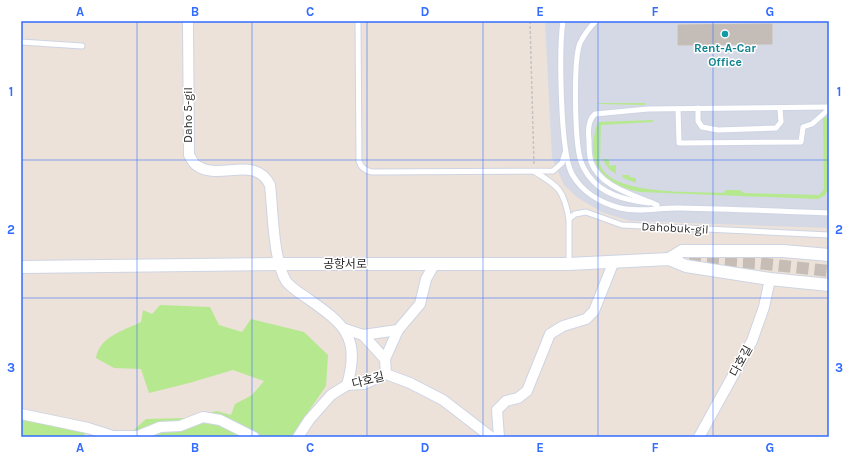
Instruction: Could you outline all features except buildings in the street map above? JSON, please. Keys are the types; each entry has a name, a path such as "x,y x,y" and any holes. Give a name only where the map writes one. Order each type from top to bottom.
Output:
{"street":[{"name":"Daho 5-gil","path":"188,21 189,155 197,166 209,170 254,170 265,175 270,184 279,264 286,282 333,316 345,329"},
{"path":"669,259 682,250 784,251 829,255"},
{"name":"공항서로","path":"21,267 279,264 569,264 669,259"},
{"path":"669,259 686,266 770,279 829,285"},
{"path":"499,437 497,410 506,401 518,398 527,391 550,334 563,326 586,319 594,311 614,261"},
{"path":"386,374 385,359 398,330 420,304 426,279 434,265"},
{"name":"다호길","path":"699,437 752,341 764,307 770,279"},
{"path":"345,329 363,335 398,330"},
{"path":"345,329 352,347 352,367 347,385"},
{"path":"363,335 385,359"},
{"name":"다호길","path":"298,437 309,420 331,395 347,385 364,384 386,374 410,383 443,400 491,437"},
{"path":"21,414 88,428 113,436 138,436 160,427 180,426 202,417 220,420 254,437"}],"lane":[{"path":"358,21 359,161 361,166 367,171 553,171 562,163 565,152"},
{"path":"563,21 562,81 565,152 572,175 585,190 597,199 621,208 634,210 678,208 829,213"},
{"path":"596,21 585,34 580,43 576,64 578,142 581,161 594,181 613,195 633,201 678,208"},
{"path":"21,42 82,46"},
{"path":"658,205 608,183 596,171 591,162 590,154 589,126 593,116 598,113 678,108 829,108"},
{"path":"678,108 680,143 699,144 801,142 803,127 812,124 829,108"},
{"path":"698,108 698,121 702,127 718,130 776,128 781,122 780,108"},
{"path":"534,172 555,184 566,203 569,219 569,264"},
{"name":"Dahobuk-gil","path":"569,219 575,214 586,212 622,225 829,235"}],"path":[{"path":"530,21 534,172"}],"shaded area":[{"path":"545,21 829,21 829,228 630,221 604,213 578,198 564,185 552,158"}],"green space":[{"path":"597,103 645,103 645,105 600,104"},
{"path":"825,117 829,118 829,188 825,195 818,199 640,192 626,188 605,177 599,169 593,148 594,136 598,122 653,120 653,122 601,125 600,164 607,174 619,182 635,187 654,190 723,193 726,190 740,190 744,193 819,195 824,189 823,119"},
{"path":"602,159 609,159 609,166 616,165 616,174 609,169"},
{"path":"622,175 629,175 630,177 636,178 636,183 623,178"},
{"path":"160,305 210,307 219,325 242,332 251,319 304,332 328,355 326,386 291,437 126,437 146,419 186,418 217,411 231,415 235,404 252,395 264,381 233,370 149,393 141,369 114,368 96,358 102,344 107,339 141,322 143,310 152,314"},
{"path":"21,417 85,433 84,437 21,437"}],"tunnel":[{"path":"671,259 757,263 829,271"}],"place":[{"name":"Rent-A-Car Office","path":"725,34"}]}
